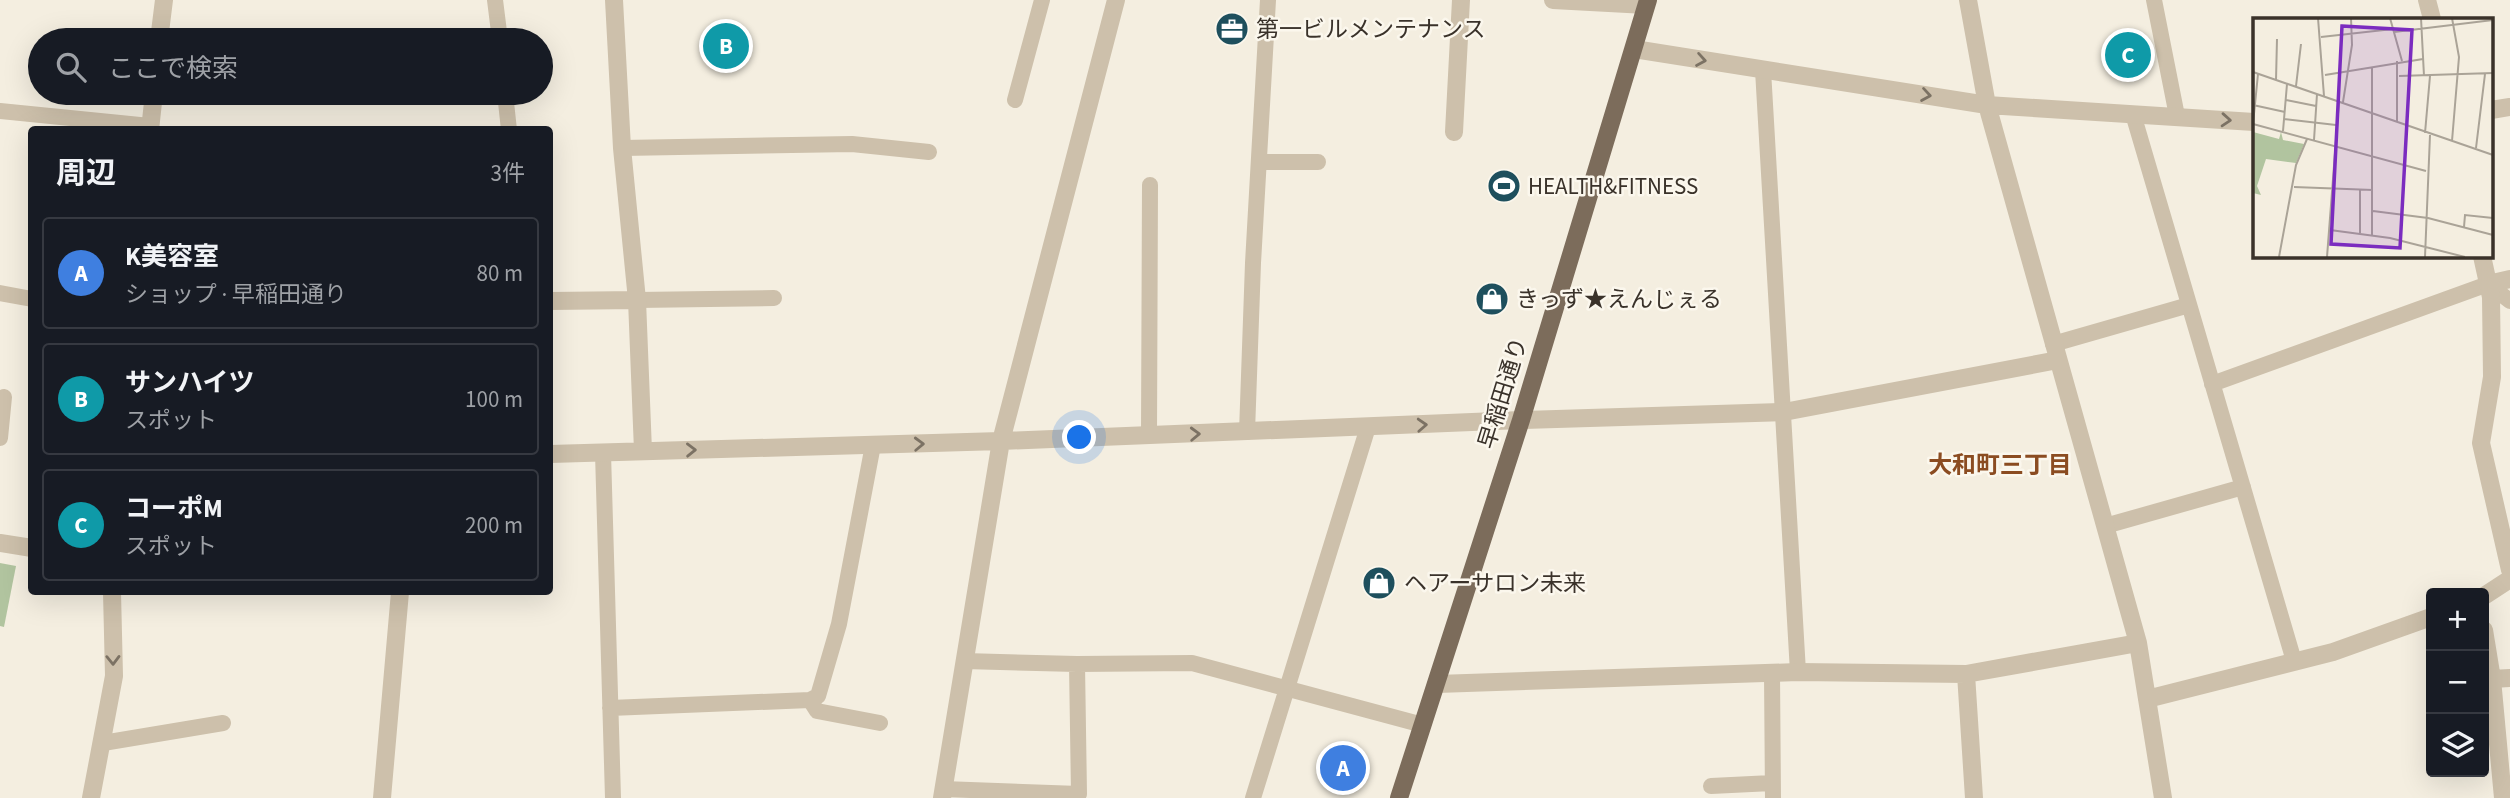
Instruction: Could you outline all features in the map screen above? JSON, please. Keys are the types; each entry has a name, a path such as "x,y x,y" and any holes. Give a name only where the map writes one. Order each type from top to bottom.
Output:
{"main road":[{"name":"早稲田通り","path":"1399,798 1521,420 1647,2"}],"street":[{"path":"160,28 164,0"},
{"path":"614,0 622,148 637,300 643,451"},
{"path":"942,793 1001,441 1116,0"},
{"path":"1454,132 1461,0"},
{"path":"1553,0 1647,2"},
{"path":"1968,0 1987,105 2138,643 2162,798"},
{"path":"2427,0 2431,18"},
{"path":"1634,49 1987,105 2253,122"},
{"path":"150,126 152,105"},
{"path":"2492,110 2510,107"},
{"path":"2482,257 2492,311 2492,377 2481,443 2510,570"},
{"path":"2488,284 2510,279"},
{"path":"553,301 637,300"},
{"path":"553,454 1001,441 1784,412 2056,352"},
{"path":"0,542 28,547"},
{"path":"2489,593 2510,579"},
{"path":"91,798 114,676 112,595"},
{"path":"382,798 400,595"},
{"path":"2147,699 2333,652 2426,619"},
{"path":"1437,684 1798,672 1966,674 2138,643"},
{"path":"2489,644 2501,679 2503,798"},
{"path":"1966,674 1974,798"}],"lane":[{"path":"495,0 498,28"},
{"path":"1015,100 1042,0"},
{"path":"1247,432 1253,263 1268,0"},
{"path":"2154,0 2177,116"},
{"path":"1763,70 1798,672"},
{"path":"506,105 509,126"},
{"path":"0,111 132,126"},
{"path":"2133,114 2294,661"},
{"path":"622,148 852,144 929,152"},
{"path":"1260,162 1318,162"},
{"path":"1149,435 1150,185"},
{"path":"2212,384 2488,284 2510,301"},
{"path":"0,293 28,298"},
{"path":"637,300 774,298"},
{"path":"2056,352 2189,305"},
{"path":"0,438 4,397"},
{"path":"1253,798 1368,427"},
{"path":"610,708 810,700 818,696 839,624 873,445"},
{"path":"603,453 613,798"},
{"path":"2105,526 2243,487"},
{"path":"964,661 1192,663 1423,725"},
{"path":"942,793 1079,794 1077,664"},
{"path":"1712,786 1773,791 1772,674"},
{"path":"810,700 817,711 880,723"},
{"path":"103,743 223,723"}],"green space":[{"path":"0,563 16,566 4,627 0,626"}],"place":[{"name":"第一ビルメンテナンス","path":"1232,29"},
{"name":"サンハイツ","path":"726,46"},
{"name":"コーポM","path":"2128,55"},
{"name":"HEALTH&FITNESS","path":"1504,186"},
{"name":"きっず★えんじぇる","path":"1492,299"},
{"name":"ヘアーサロン未来","path":"1379,583"},
{"name":"K美容室","path":"1343,768"}],"district":[{"name":"大和町三丁目","path":"2000,465"}]}
